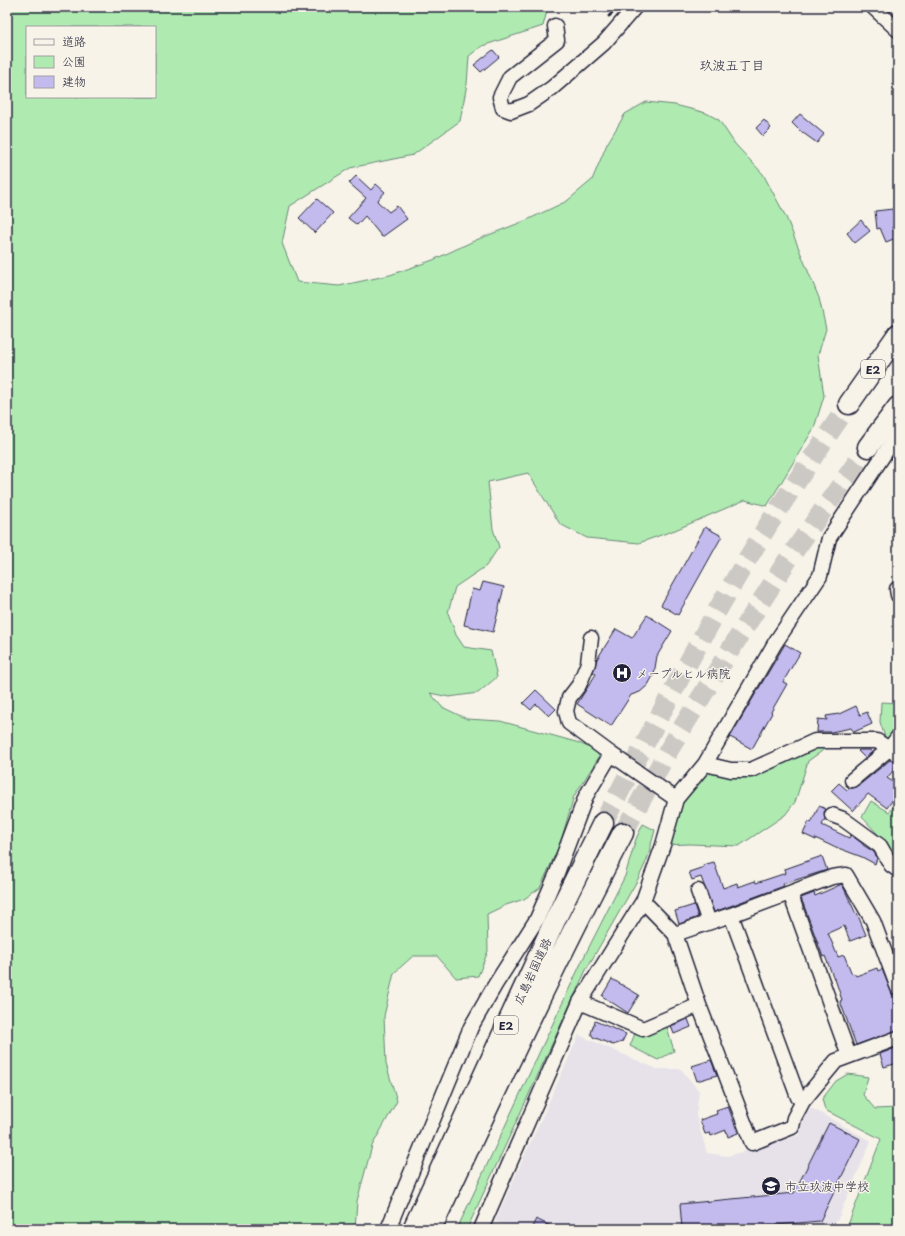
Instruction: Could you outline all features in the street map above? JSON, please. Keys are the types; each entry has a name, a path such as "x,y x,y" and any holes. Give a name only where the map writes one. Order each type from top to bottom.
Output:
{"highway":[{"name":"E2","path":"849,404 898,334"},
{"path":"868,446 898,407"},
{"name":"広島岩国道路","path":"413,1229 557,916 603,823"},
{"name":"広島岩国道路","path":"431,1229 573,929 623,833"}],"street":[{"path":"555,26 557,40 510,78 500,97 503,108 511,111 529,104 552,88 604,43 635,7"},
{"path":"873,7 898,30"},
{"path":"481,1229 580,1002 643,901 663,845 676,798 705,764 775,643 820,576 829,538 898,433"},
{"path":"591,638 588,663 579,685 569,698 566,711 569,723 611,754 676,798"},
{"path":"852,780 894,752 898,738"},
{"path":"705,764 731,770 752,770 815,741 877,741 894,752"},
{"path":"388,1229 471,1027 495,985 537,919 557,873 586,796 611,754"},
{"path":"832,815 843,819 880,846 891,865 898,870"},
{"path":"675,934 790,894 832,877 846,875 873,921 898,988"},
{"path":"698,891 709,922"},
{"path":"790,894 849,1056"},
{"path":"643,901 675,934 699,1006 752,1143 792,1128 794,1118 803,1101 836,1061 898,1038"},
{"path":"731,915 798,1097 803,1101"},
{"path":"580,1002 643,1029 699,1006"}],"shaded area":[{"path":"579,1035 657,1069 681,1069 699,1091 696,1115 707,1153 728,1156 800,1135 800,1119 811,1108 871,1141 837,1221 825,1229 512,1229 495,1221"}],"green space":[{"path":"7,7 548,7 543,26 482,46 469,56 467,84 460,121 413,155 350,168 290,206 282,243 297,282 339,286 390,275 433,260 476,240 527,220 567,201 592,180 607,144 625,114 646,102 675,105 706,113 719,120 735,144 763,174 786,217 819,298 826,329 818,355 824,396 814,428 767,506 745,500 675,530 639,543 587,538 560,524 528,473 488,482 493,529 499,547 486,566 455,587 448,613 456,635 464,647 491,651 497,677 478,693 449,697 430,693 442,707 467,719 500,721 576,742 598,751 599,757 574,796 560,844 540,888 524,899 506,905 487,914 488,951 478,976 456,978 437,956 413,956 394,973 384,1016 386,1064 397,1101 372,1146 357,1201 355,1229 7,1229"},
{"path":"881,702 898,703 898,737 889,749 880,722"},
{"path":"836,741 808,761 795,802 785,815 739,846 690,844 663,845 676,799 705,764 731,770"},
{"path":"871,801 889,812 893,807 898,810 898,861 885,842 862,817"},
{"path":"643,824 655,830 647,860 638,879 586,970 467,1229 457,1229 583,959 625,876 636,839"},
{"path":"665,1020 674,1051 658,1060 630,1046 638,1026"},
{"path":"848,1074 868,1077 863,1095 875,1109 898,1108 898,1229 839,1229 848,1225 881,1139 825,1110 822,1099 836,1081"}],"building":[{"path":"493,50 499,57 481,72 474,65"},
{"path":"800,114 824,134 817,143 792,123"},
{"path":"764,120 771,128 763,136 756,128"},
{"path":"356,176 371,190 376,184 385,192 377,201 389,212 397,206 407,219 382,237 365,216 357,225 348,218 366,198 349,183"},
{"path":"317,199 333,213 315,233 299,218"},
{"path":"893,209 895,227 892,227 896,238 886,242 880,228 877,229 875,211"},
{"path":"861,220 870,231 855,243 847,233"},
{"path":"705,527 722,536 678,615 661,605"},
{"path":"483,582 504,587 493,632 464,625 472,589 480,591"},
{"path":"647,615 672,631 657,656 654,674 648,685 640,692 631,695 611,726 577,704 596,674 593,672 597,659 616,629 632,638"},
{"path":"785,644 800,653 783,682 787,684 752,749 730,737"},
{"path":"536,690 556,709 549,716 536,704 531,710 523,703"},
{"path":"856,706 860,715 867,712 872,724 854,732 851,728 831,732 817,732 818,719 827,720 826,716 839,714"},
{"path":"870,750 872,752 865,758 858,751"},
{"path":"890,760 898,763 898,765 887,778 898,785 898,792 887,808 868,794 853,811 831,791 839,783 847,790 857,787"},
{"path":"819,806 826,809 824,812 825,819 822,825 849,838 851,835 874,852 877,858 875,864 862,857 838,849 803,834 809,821 811,823"},
{"path":"822,856 827,870 783,884 784,886 714,912 701,877 692,880 689,872 704,867 703,865 714,862 723,888 737,883 738,887 786,873 785,869"},
{"path":"842,884 856,914 857,913 866,935 850,941 844,926 828,933 838,957 844,955 852,974 854,973 856,976 877,968 878,971 882,969 898,1009 898,1030 856,1045 840,1001 842,1000 835,979 825,956 823,957 801,898 814,893 815,896"},
{"path":"694,905 698,917 679,924 675,911"},
{"path":"612,979 639,995 628,1013 602,996"},
{"path":"688,1019 691,1027 674,1034 671,1026"},
{"path":"595,1021 626,1034 622,1042 613,1045 593,1037 591,1033"},
{"path":"898,1047 898,1063 884,1067 880,1054"},
{"path":"711,1060 717,1075 697,1081 692,1066"},
{"path":"728,1106 738,1133 728,1137 726,1130 711,1136 710,1133 705,1134 700,1120 717,1114 716,1110"},
{"path":"829,1123 860,1139 820,1221 734,1229 682,1229 680,1204 794,1193"},
{"path":"536,1219 557,1229 531,1229"}],"tunnel":[{"path":"603,823 684,670 749,556 800,475 849,404"},
{"path":"623,833 667,753 727,655 787,561 868,447"}],"railway":[{"path":"606,11 610,7"},
{"path":"609,16 619,7"}],"place":[{"name":"メープルヒル病院","path":"622,673"},
{"name":"市立玖波中学校","path":"771,1186"}],"district":[{"name":"玖波五丁目","path":"732,64"}]}
